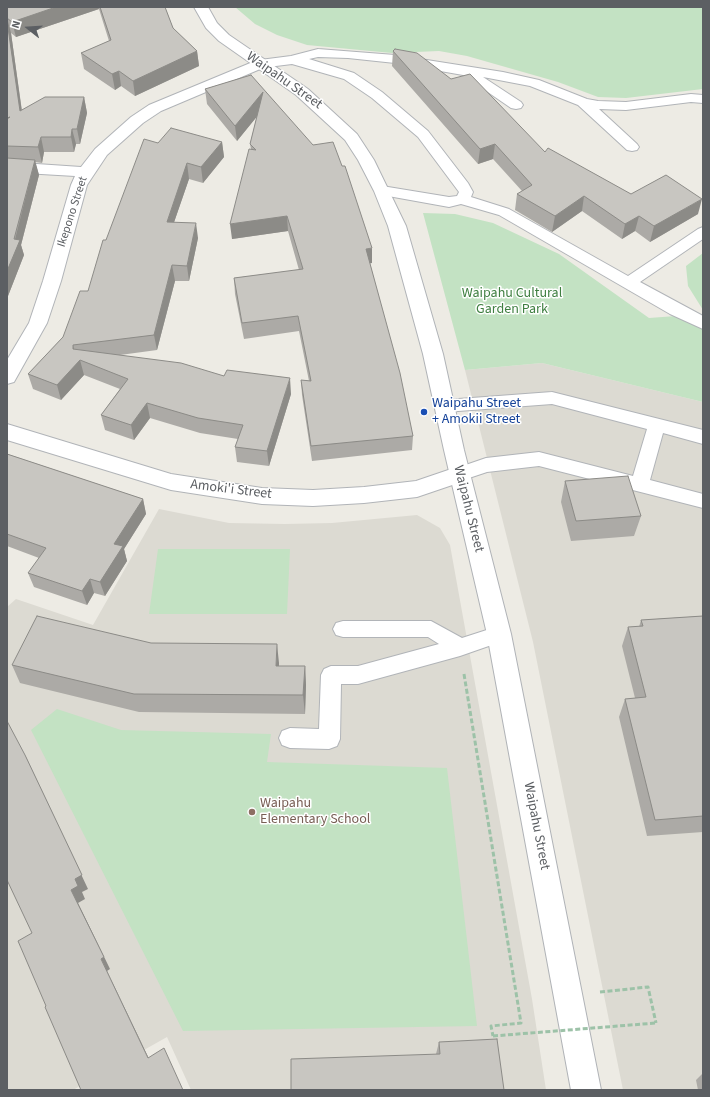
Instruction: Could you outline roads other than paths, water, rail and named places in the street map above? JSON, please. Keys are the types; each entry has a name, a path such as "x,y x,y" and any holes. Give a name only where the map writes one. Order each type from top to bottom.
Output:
{"street":[{"name":"Waipahu Street","path":"201,7 211,25 224,38 302,92 328,114 351,137 366,160 382,191 397,226 429,339 499,634 586,1090"},
{"name":"Ikepono Street","path":"7,377 38,323 80,185 86,172 101,152 137,120 155,108 260,64"},
{"path":"7,167 86,172"},
{"name":"Amoki'i Street","path":"7,432 171,482 221,491 262,496 313,498 364,495 417,489 460,474"}],"lane":[{"path":"260,64 292,60 318,53 348,54 395,59 463,71 503,76 534,83 583,102 626,106 691,98 703,99"},
{"path":"292,60 308,63 349,76 377,96 423,134 461,183 466,192 462,198"},
{"path":"463,71 516,105"},
{"path":"583,102 632,147"},
{"path":"382,191 449,202 462,198 504,212 628,283 703,323"},
{"path":"628,283 703,232"},
{"path":"445,406 552,398 703,437"},
{"path":"640,484 657,425"},
{"path":"460,474 486,465 539,459 703,501"},
{"path":"343,629 431,629 460,647"},
{"path":"290,738 329,739 331,675 358,675 460,647 499,634"}],"place":[{"name":"Waipahu Street + Amokii Street","path":"424,412"},
{"name":"Waipahu Elementary School","path":"252,812"}],"park label":[{"name":"Waipahu Cultural Garden Park","path":"512,302"}]}
